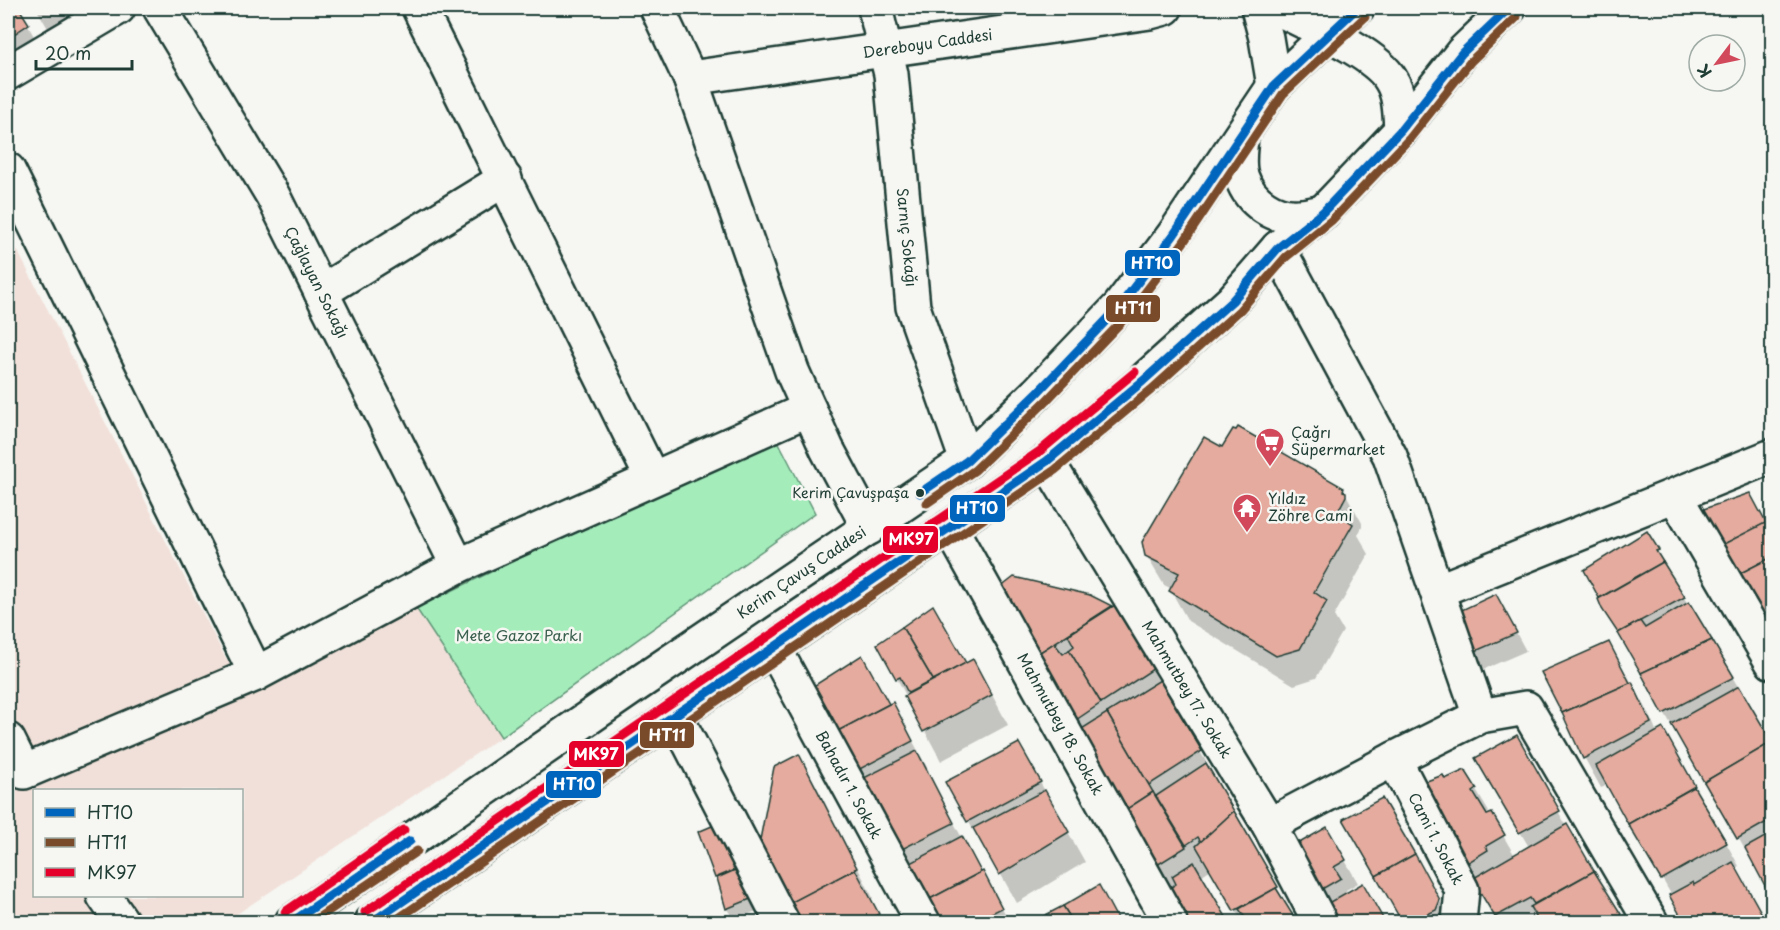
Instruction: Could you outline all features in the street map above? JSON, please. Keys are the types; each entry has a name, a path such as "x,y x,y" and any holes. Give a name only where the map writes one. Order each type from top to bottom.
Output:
{"street":[{"path":"8,74 118,8"},
{"name":"Çağlayan Sokağı","path":"159,8 273,196 458,566"},
{"path":"419,8 652,478"},
{"path":"657,8 690,78 788,359 826,449 870,528"},
{"name":"Sarnıç Sokağı","path":"875,8 891,74 913,307 967,460"},
{"path":"1258,8 1266,38 1274,86"},
{"path":"1277,8 1366,55 1381,66 1392,80 1398,98 1401,130"},
{"name":"Kerim Çavuş Caddesi","path":"292,922 967,460 1037,393 1119,307 1173,236 1274,86 1357,8"},
{"path":"372,922 1047,461 1143,381 1232,301 1278,248 1323,212 1401,130 1462,52 1509,8"},
{"name":"Dereboyu Caddesi","path":"690,78 1154,9"},
{"path":"1240,136 1241,177 1250,194 1263,207 1280,215 1299,217 1323,212"},
{"path":"8,170 256,674"},
{"path":"321,292 505,179"},
{"path":"1278,248 1390,456 1480,716"},
{"path":"8,740 23,784 256,674 458,566 809,409"},
{"name":"Mahmutbey 17. Sokak","path":"1047,461 1269,825 1320,922"},
{"path":"1437,591 1675,496 1769,465"},
{"path":"1675,496 1773,662"},
{"name":"Mahmutbey 18. Sokak","path":"950,527 1170,922"},
{"name":"Bahadır 1. Sokak","path":"774,648 923,922"},
{"path":"1269,825 1480,716 1526,708 1651,922"},
{"path":"675,714 782,922"},
{"name":"Cami 1. Sokak","path":"1394,759 1462,890 1459,922"},
{"path":"105,897 122,922"}],"shaded area":[{"path":"8,232 225,657 253,695 416,608 501,737 225,922 8,922 8,779 12,776 8,768"}],"green space":[{"name":"Mete Gazoz Parkı","path":"775,435 815,513 501,737 416,608"}],"building":[{"path":"8,8 19,8 29,24 8,38"},
{"name":"Yıldız Zöhre Cami","path":"1238,427 1344,488 1346,496 1337,513 1353,524 1314,592 1327,601 1300,649 1276,656 1169,591 1179,573 1145,556 1142,542 1204,437 1222,447 1233,429 1236,430"},
{"path":"1750,493 1766,523 1716,548 1698,511"},
{"path":"1765,523 1772,539 1772,557 1731,578 1716,548"},
{"path":"1647,531 1659,550 1656,551 1663,562 1599,598 1584,570"},
{"path":"1772,557 1772,646 1731,578"},
{"path":"1663,562 1685,597 1618,633 1598,599"},
{"path":"1014,577 1090,595 1112,606 1028,660 991,595"},
{"path":"1496,594 1517,633 1471,653 1453,614"},
{"path":"1689,602 1712,640 1641,673 1618,633 1640,621 1645,628"},
{"path":"933,605 966,663 933,680 902,627"},
{"path":"1115,605 1153,669 1101,703 1069,650 1074,646 1068,635"},
{"path":"902,627 933,680 908,693 900,677 896,679 877,644"},
{"path":"1712,640 1734,677 1663,714 1641,673"},
{"path":"1609,642 1630,683 1562,713 1541,672"},
{"path":"1054,643 1063,654 1069,650 1101,703 1064,728 1028,660"},
{"path":"862,655 889,704 836,732 812,687"},
{"path":"973,659 992,695 923,732 904,696"},
{"path":"1160,680 1202,751 1149,785 1107,713"},
{"path":"1632,682 1651,723 1583,759 1562,713"},
{"path":"1739,686 1772,742 1704,782 1671,724"},
{"path":"893,702 913,741 854,772 834,733"},
{"path":"1107,713 1153,792 1115,817 1069,737"},
{"path":"1663,728 1695,786 1628,824 1596,766"},
{"path":"1517,735 1560,811 1519,833 1475,758"},
{"path":"1772,742 1772,819 1737,839 1704,782"},
{"path":"1019,743 1041,782 967,822 945,782"},
{"path":"917,751 954,823 900,850 862,779"},
{"path":"799,754 857,868 789,904 759,845 774,767"},
{"path":"1206,763 1234,811 1201,842 1198,837 1186,845 1156,796"},
{"path":"1465,770 1477,789 1473,792 1487,815 1492,813 1505,835 1486,846 1488,850 1464,865 1416,785 1443,775 1445,779"},
{"path":"1694,787 1727,843 1661,880 1628,824"},
{"path":"1045,790 1069,832 999,875 973,828"},
{"path":"1153,792 1186,847 1149,870 1116,816"},
{"path":"1382,798 1415,854 1376,876 1343,819"},
{"path":"1234,811 1278,887 1234,911 1196,846"},
{"path":"726,820 744,866 715,878 698,832"},
{"path":"1567,824 1594,871 1534,904 1530,898 1495,917 1472,879"},
{"path":"1327,827 1346,860 1334,867 1341,878 1322,889 1289,849"},
{"path":"1772,833 1772,899 1745,848"},
{"path":"962,836 981,872 928,900 909,864"},
{"path":"1415,854 1440,900 1436,910 1412,922 1402,922 1376,876"},
{"path":"1194,862 1229,922 1177,922 1160,894 1176,884 1172,876"},
{"path":"1733,862 1762,914 1748,922 1684,922 1669,895 1693,882 1694,885"},
{"path":"742,867 753,898 726,909 717,878"},
{"path":"855,869 879,914 863,922 801,922 790,903"},
{"path":"983,871 1002,908 974,922 939,922 928,900"},
{"path":"1594,871 1626,922 1539,922 1530,907"},
{"path":"1363,883 1385,922 1333,922 1323,906"},
{"path":"1099,885 1119,922 1073,922 1063,906"},
{"path":"1276,888 1297,922 1248,922 1239,909"},
{"path":"1063,906 1073,922 1030,922 1036,920"}],"transit line":[{"name":"HT10","path":"920,493 967,461 1037,393 1119,307 1173,236 1274,86 1357,8"},
{"name":"HT10","path":"372,922 1047,461 1143,381 1232,301 1278,248 1323,212 1401,130 1462,53 1509,8"},
{"name":"HT11","path":"927,503 975,470 1046,401 1128,315 1183,243 1283,94 1365,17"},
{"name":"HT11","path":"393,922 1055,470 1151,390 1240,310 1286,257 1332,220 1410,138 1471,61 1517,17"},
{"name":"MK97","path":"365,912 1040,451 1135,372"},
{"name":"MK97","path":"285,912 404,830"},
{"name":"HT10","path":"292,922 410,841"},
{"name":"HT11","path":"312,922 417,851"}],"place":[{"name":"Çağrı Süpermarket","path":"1270,468"},
{"name":"Kerim Çavuşpaşa","path":"920,493"},
{"name":"Yıldız Zöhre Cami","path":"1247,534"}]}
